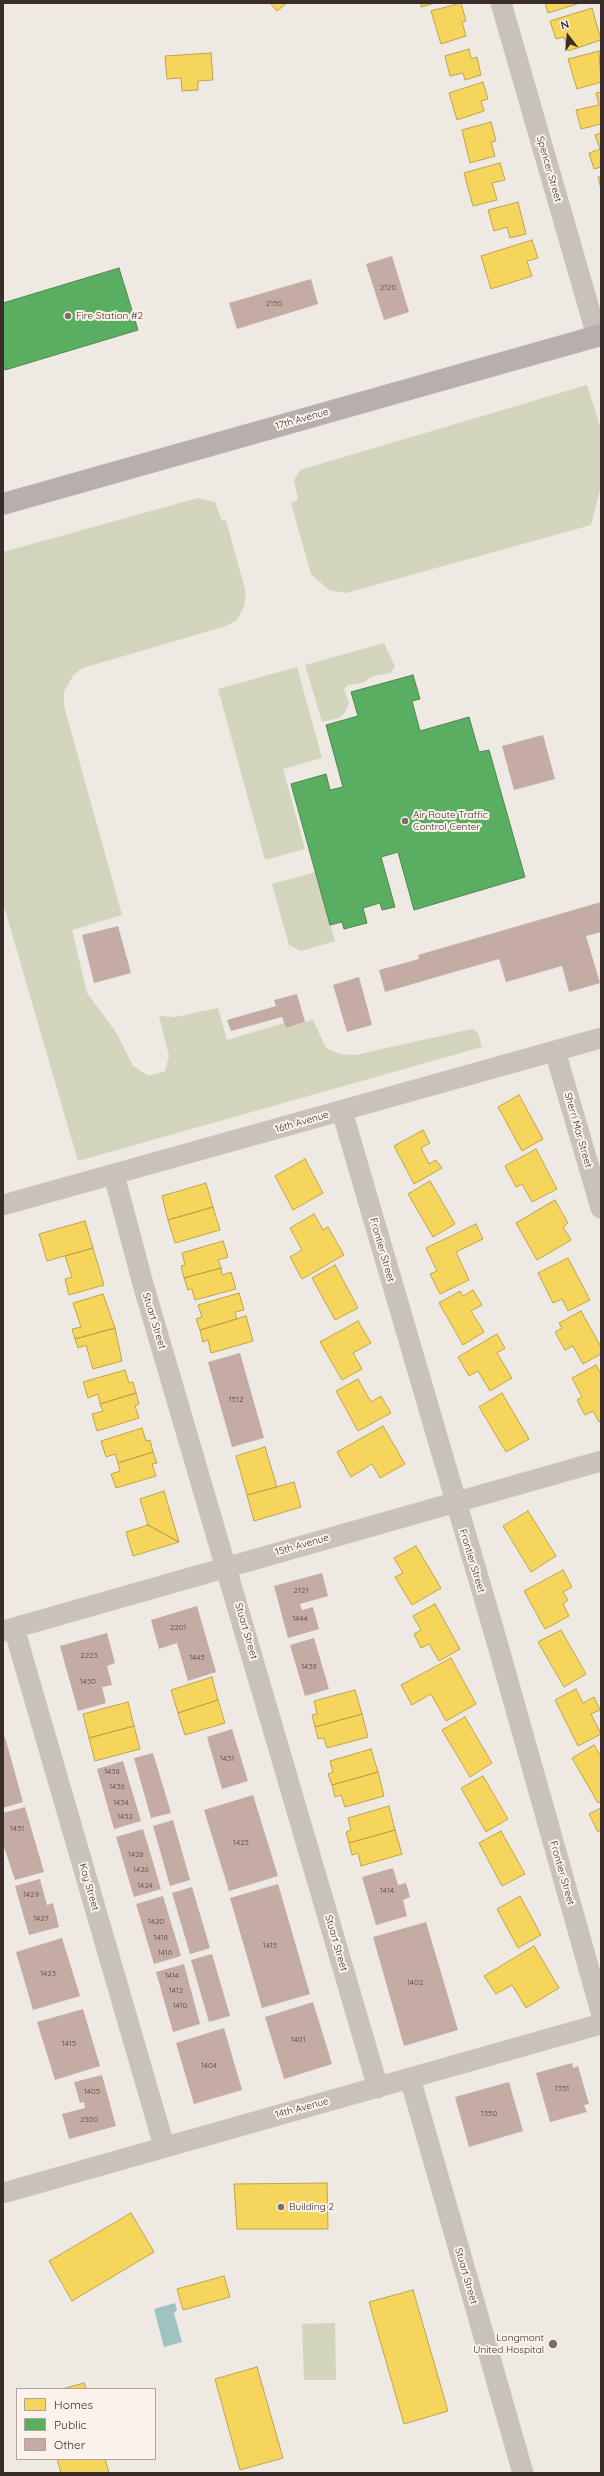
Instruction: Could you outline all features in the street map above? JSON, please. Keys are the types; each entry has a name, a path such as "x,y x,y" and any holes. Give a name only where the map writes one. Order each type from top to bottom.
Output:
{"main road":[{"name":"17th Avenue","path":"3,504 599,335"}],"street":[{"name":"Spencer Street","path":"501,3 599,335"},
{"name":"16th Avenue","path":"3,1205 601,1038"},
{"name":"Sherri Mar Street","path":"555,1051 601,1208"},
{"name":"Frontier Street","path":"342,1111 601,2012"},
{"name":"Stuart Street","path":"114,1175 143,1284 227,1566 378,2088"},
{"name":"15th Avenue","path":"8,1629 455,1501 601,1461"},
{"name":"Kay Street","path":"8,1629 164,2146"},
{"name":"14th Avenue","path":"3,2193 164,2146 378,2088 601,2024"},
{"name":"Stuart Street","path":"410,2078 524,2473"}],"green space":[{"path":"587,385 601,429 601,486 591,525 346,593 329,590 311,574 291,503 298,500 294,480 300,470"},
{"path":"198,498 215,502 222,521 226,520 246,593 244,607 237,620 226,626 83,668 74,674 64,692 64,706 122,915 72,930 87,993 116,1032 133,1066 149,1076 165,1071 169,1056 159,1016 175,1017 218,1008 227,1040 284,1023 286,1028 313,1020 326,1048 340,1054 355,1055 472,1029 478,1033 482,1047 78,1161 3,903 3,552"},
{"path":"384,643 395,666 391,673 373,676 362,683 348,685 344,689 349,703 344,714 339,718 322,722 305,665"},
{"path":"297,667 322,758 283,769 305,849 265,860 218,689"},
{"path":"316,872 335,941 301,951 289,945 272,884"},
{"path":"335,2323 336,2380 304,2380 302,2324"}],"water":[{"path":"175,2303 177,2310 174,2313 182,2342 164,2347 154,2309"}],"building: Homes":[{"path":"270,3 287,3 277,11"},
{"path":"421,3 435,3 421,7"},
{"path":"461,3 466,21 462,22 466,36 441,44 431,11"},
{"path":"545,3 580,3 548,13"},
{"path":"592,8 601,40 568,51 564,37 556,39 550,21"},
{"path":"469,49 471,59 477,57 481,75 465,80 463,73 450,76 445,56"},
{"path":"599,51 601,82 577,89 568,59"},
{"path":"211,53 213,80 198,81 198,90 182,91 181,78 167,79 165,56"},
{"path":"483,82 488,99 481,101 484,111 457,120 449,93"},
{"path":"601,92 601,124 581,129 576,110 599,105 596,93"},
{"path":"491,122 496,141 491,142 495,156 470,163 462,130"},
{"path":"601,133 601,167 594,169 589,153 600,149 595,135"},
{"path":"500,163 505,180 492,183 497,200 473,206 464,173"},
{"path":"601,176 601,189 598,177"},
{"path":"518,202 526,234 510,238 507,227 494,231 488,210"},
{"path":"532,240 538,258 527,261 532,276 491,289 481,256"},
{"path":"519,1095 543,1139 522,1151 498,1107"},
{"path":"423,1130 430,1143 421,1148 429,1164 436,1160 442,1168 414,1184 394,1146"},
{"path":"536,1149 557,1189 532,1202 522,1184 516,1187 505,1166"},
{"path":"305,1159 323,1193 293,1210 275,1176"},
{"path":"430,1181 455,1224 433,1237 408,1194"},
{"path":"206,1183 213,1207 168,1220 162,1196"},
{"path":"555,1200 568,1223 563,1227 571,1240 537,1260 516,1223"},
{"path":"213,1207 220,1230 175,1243 168,1220"},
{"path":"314,1214 323,1230 328,1227 344,1255 302,1279 290,1257 302,1250 290,1228"},
{"path":"85,1221 93,1248 47,1261 39,1234"},
{"path":"476,1224 483,1239 456,1252 469,1280 440,1294 430,1274 437,1271 426,1248"},
{"path":"223,1241 228,1257 218,1260 221,1268 184,1278 181,1266 185,1265 182,1253"},
{"path":"93,1248 104,1285 69,1295 65,1279 72,1277 65,1256"},
{"path":"568,1258 590,1300 568,1311 562,1299 553,1303 538,1273"},
{"path":"335,1265 358,1308 335,1320 312,1278"},
{"path":"221,1268 222,1275 231,1272 236,1289 195,1300 192,1289 188,1290 184,1278"},
{"path":"473,1290 482,1305 471,1311 484,1332 463,1345 439,1303 460,1291 463,1296"},
{"path":"239,1293 244,1310 235,1312 237,1319 200,1330 196,1319 202,1317 198,1305"},
{"path":"103,1294 115,1328 75,1339 72,1329 81,1327 73,1303"},
{"path":"581,1311 601,1347 601,1354 583,1364 573,1346 565,1350 555,1332 562,1328 559,1323"},
{"path":"246,1316 253,1341 211,1353 208,1340 203,1342 200,1330"},
{"path":"358,1321 371,1343 353,1353 362,1369 342,1380 320,1342"},
{"path":"115,1328 122,1361 93,1369 86,1345 78,1348 75,1339"},
{"path":"497,1334 505,1348 497,1353 512,1378 490,1391 478,1371 469,1376 458,1357"},
{"path":"596,1365 601,1374 601,1421 599,1422 593,1411 585,1415 577,1400 582,1397 572,1378"},
{"path":"125,1370 129,1383 133,1382 136,1393 100,1404 98,1394 88,1398 83,1382"},
{"path":"358,1379 371,1402 381,1396 391,1413 358,1431 336,1391"},
{"path":"136,1393 139,1404 135,1406 139,1418 97,1431 92,1414 103,1411 100,1404"},
{"path":"502,1393 529,1439 506,1452 479,1407"},
{"path":"383,1426 405,1464 380,1478 372,1464 351,1477 337,1452"},
{"path":"142,1428 146,1441 150,1440 153,1452 118,1463 115,1454 106,1457 101,1441"},
{"path":"265,1447 277,1487 247,1495 236,1456"},
{"path":"153,1452 157,1463 152,1464 156,1476 116,1488 111,1474 120,1471 118,1463"},
{"path":"294,1482 301,1507 254,1521 247,1495"},
{"path":"164,1491 179,1542 148,1525 140,1499"},
{"path":"528,1511 556,1556 531,1572 503,1526"},
{"path":"148,1525 179,1542 133,1556 126,1532"},
{"path":"416,1546 441,1588 412,1605 395,1577 403,1573 394,1558"},
{"path":"563,1570 572,1587 563,1592 568,1600 563,1604 569,1616 545,1629 524,1591"},
{"path":"435,1604 460,1649 439,1661 429,1644 421,1648 414,1634 421,1630 413,1616"},
{"path":"561,1630 586,1674 564,1687 538,1642"},
{"path":"451,1658 476,1704 446,1721 431,1694 412,1705 401,1685"},
{"path":"212,1677 218,1700 178,1713 171,1690"},
{"path":"576,1689 583,1703 594,1697 600,1710 591,1714 601,1734 578,1746 555,1700"},
{"path":"355,1690 362,1714 315,1727 312,1715 317,1714 314,1701"},
{"path":"218,1700 225,1723 185,1735 178,1713"},
{"path":"128,1702 134,1726 89,1738 83,1714"},
{"path":"362,1714 368,1737 327,1748 324,1738 318,1739 315,1727"},
{"path":"465,1717 492,1763 470,1777 442,1730"},
{"path":"134,1726 140,1749 95,1761 89,1738"},
{"path":"594,1745 601,1757 601,1801 598,1803 572,1758"},
{"path":"371,1749 378,1772 332,1785 328,1774 333,1772 330,1761"},
{"path":"378,1772 384,1796 345,1807 341,1795 335,1797 332,1785"},
{"path":"483,1776 508,1819 486,1832 461,1788"},
{"path":"389,1806 395,1830 349,1843 346,1832 351,1830 348,1818"},
{"path":"601,1808 601,1830 598,1832 589,1814"},
{"path":"395,1830 402,1854 361,1866 358,1853 352,1855 349,1843"},
{"path":"501,1831 525,1874 502,1886 479,1843"},
{"path":"520,1896 541,1935 518,1948 497,1909"},
{"path":"534,1946 559,1988 526,2008 512,1985 496,1994 484,1976"},
{"name":"Building 2","path":"327,2183 328,2229 237,2229 234,2184"},
{"path":"131,2213 154,2252 72,2301 49,2261"},
{"path":"224,2276 230,2297 183,2310 177,2289"},
{"path":"413,2290 448,2411 404,2424 369,2302"},
{"path":"257,2367 283,2458 240,2470 215,2379"},
{"path":"84,2383 86,2388 66,2388"},
{"path":"57,2460 105,2460 109,2473 61,2473"}],"building: Public":[{"name":"Fire Station #2","path":"119,268 138,330 5,370 3,363 3,303"},
{"name":"Air Route Traffic Control Center","path":"413,675 420,699 412,701 420,731 469,717 479,752 489,750 525,877 414,910 398,852 381,857 395,907 382,910 380,903 363,908 367,923 344,929 342,922 330,925 291,784 326,774 330,790 343,787 326,725 358,716 351,692"}],"building: Other":[{"path":"392,256 409,312 384,320 366,264"},
{"path":"311,279 318,304 237,329 229,303"},
{"path":"543,735 555,779 514,790 502,746"},
{"path":"601,902 601,932 586,936 600,983 569,992 562,966 506,982 499,959 385,992 379,970 419,959 418,955"},
{"path":"118,926 131,973 94,983 82,935"},
{"path":"359,977 372,1025 347,1032 333,985"},
{"path":"297,994 305,1022 286,1028 282,1017 231,1031 227,1020 276,1006 274,1000"},
{"path":"240,1353 264,1438 232,1447 208,1362"},
{"path":"322,1573 328,1596 300,1604 302,1610 313,1607 319,1629 288,1638 274,1586"},
{"path":"197,1606 216,1672 188,1681 177,1643 159,1649 151,1620"},
{"path":"107,1633 115,1663 107,1666 112,1685 102,1687 106,1703 78,1711 60,1646"},
{"path":"314,1638 329,1689 305,1696 290,1645"},
{"path":"232,1729 248,1781 222,1789 207,1737"},
{"path":"5,1737 23,1802 3,1808 3,1738"},
{"path":"153,1753 171,1813 151,1818 134,1758"},
{"path":"123,1761 141,1821 114,1829 97,1769"},
{"path":"253,1795 278,1876 229,1891 204,1810"},
{"path":"25,1807 44,1872 15,1880 3,1844 3,1813"},
{"path":"173,1820 190,1880 170,1886 153,1826"},
{"path":"143,1829 161,1889 134,1897 116,1837"},
{"path":"393,1868 398,1885 406,1883 410,1897 403,1900 407,1916 376,1925 362,1877"},
{"path":"40,1879 47,1905 53,1903 59,1927 29,1935 15,1886"},
{"path":"278,1884 310,1994 262,2008 230,1898"},
{"path":"192,1887 210,1948 190,1954 172,1893"},
{"path":"163,1896 181,1956 154,1964 136,1904"},
{"path":"426,1922 458,2030 404,2046 373,1937"},
{"path":"62,1938 80,1996 33,2010 16,1952"},
{"path":"212,1954 230,2016 209,2022 191,1960"},
{"path":"184,1964 200,2024 173,2032 156,1972"},
{"path":"313,2002 332,2064 284,2079 265,2017"},
{"path":"83,2009 100,2066 55,2080 37,2022"},
{"path":"224,2028 242,2090 194,2104 176,2043"},
{"path":"572,2063 573,2068 578,2066 589,2104 584,2105 587,2112 550,2122 536,2073"},
{"path":"102,2075 116,2126 69,2139 62,2114 85,2108 84,2102 80,2103 74,2082"},
{"path":"509,2082 523,2131 469,2147 455,2097"}],"place":[{"name":"Fire Station #2","path":"68,316"},
{"name":"Air Route Traffic Control Center","path":"405,821"},
{"name":"Building 2","path":"281,2207"},
{"name":"Longmont United Hospital","path":"553,2344"}]}
